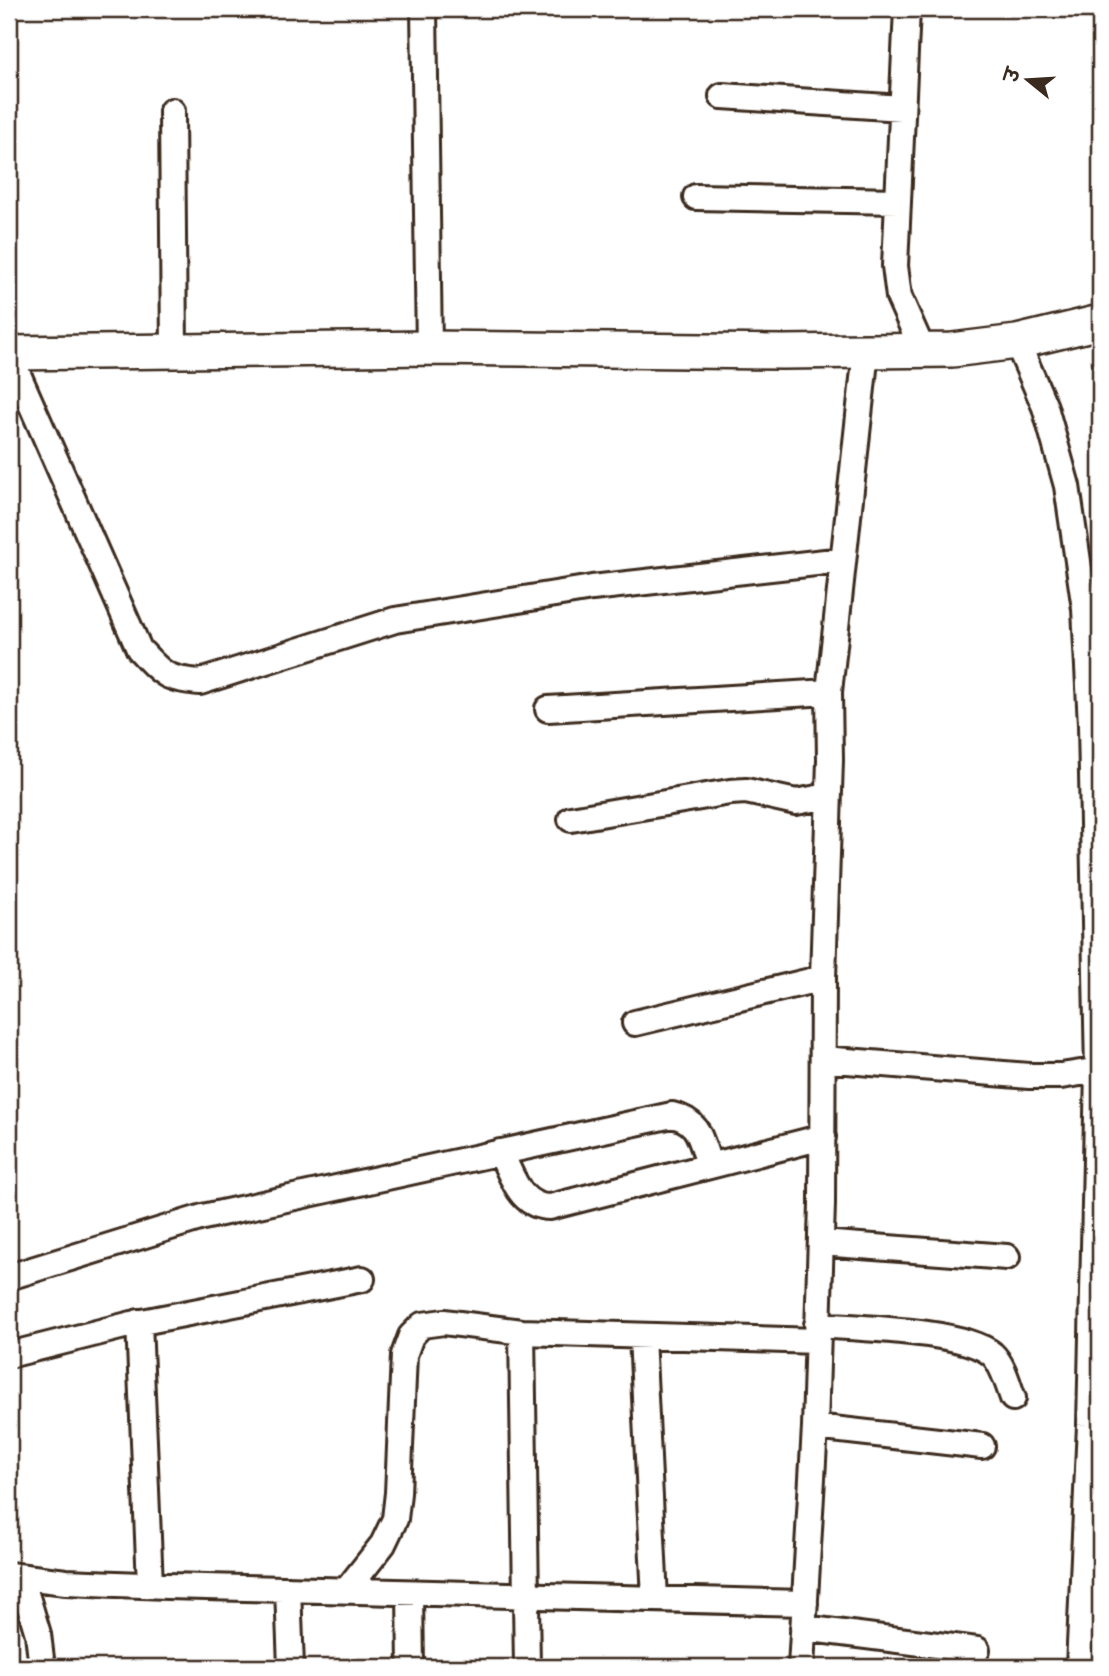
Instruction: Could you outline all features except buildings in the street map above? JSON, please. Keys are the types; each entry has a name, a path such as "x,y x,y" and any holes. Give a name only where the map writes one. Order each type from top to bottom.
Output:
{"street":[{"path":"424,9 429,348"},
{"path":"907,9 895,266 899,297 923,351"},
{"path":"722,96 902,108"},
{"path":"172,111 174,351"},
{"path":"696,197 898,201"},
{"path":"844,560 592,588 395,620 200,681 177,680 162,673 139,649 9,353 429,348 952,351 1017,342 1100,322"},
{"path":"1017,342 1045,407 1067,486 1085,609 1091,725 1098,911 1099,1070 1095,1422 1079,1667"},
{"path":"801,1667 815,1427 821,1243 829,692 866,351"},
{"path":"548,709 829,692"},
{"path":"571,819 730,792 746,792 796,802 828,796"},
{"path":"635,1023 823,978"},
{"path":"823,1059 1029,1076 1061,1076 1099,1070"},
{"path":"9,1277 203,1217 672,1115 687,1118 695,1125 709,1164"},
{"path":"500,1152 526,1200 536,1207 550,1207 709,1164 823,1137"},
{"path":"821,1243 1007,1257"},
{"path":"9,1355 139,1322 362,1279"},
{"path":"139,1322 150,1585"},
{"path":"346,1591 383,1544 395,1519 404,1355 411,1336 422,1325 444,1322 522,1332 642,1336 889,1330 960,1340 981,1347 995,1356 1013,1398"},
{"path":"522,1332 527,1667"},
{"path":"642,1336 655,1599"},
{"path":"815,1427 982,1446"},
{"path":"15,1576 66,1582 150,1585 805,1603"},
{"path":"15,1576 34,1616 42,1667"},
{"path":"288,1589 291,1667"},
{"path":"410,1593 411,1667"},
{"path":"803,1628 977,1650"}]}
